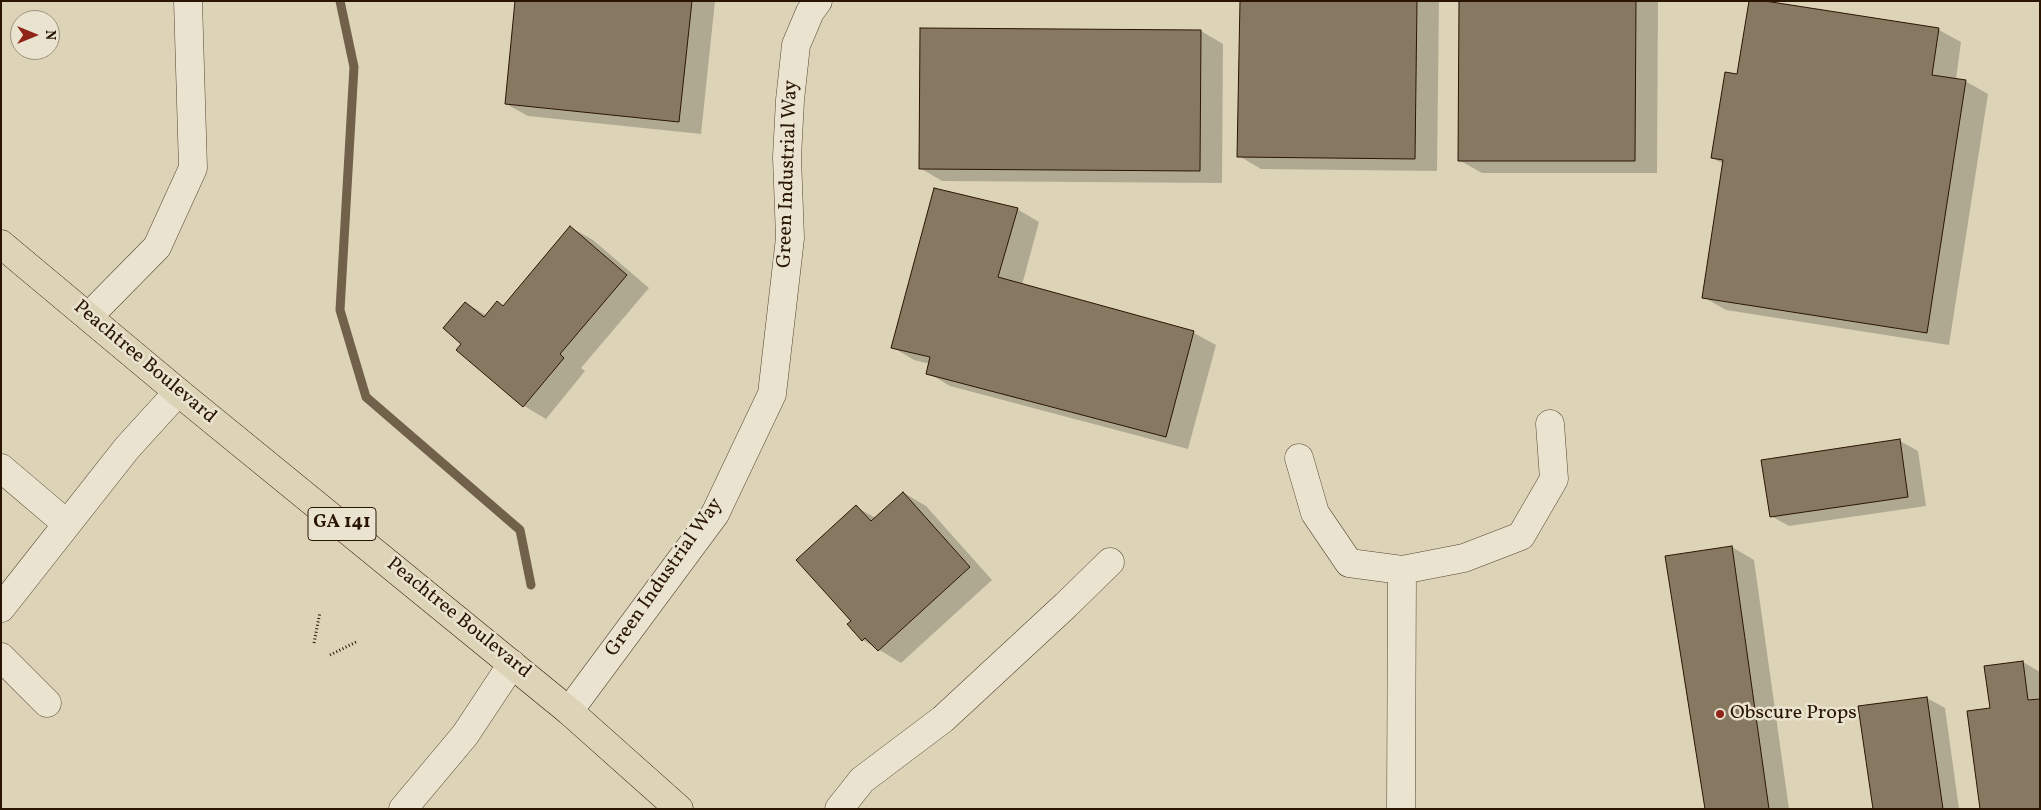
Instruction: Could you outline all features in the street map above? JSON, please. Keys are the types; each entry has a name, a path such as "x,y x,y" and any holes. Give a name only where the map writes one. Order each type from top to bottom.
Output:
{"highway":[{"name":"Peachtree Boulevard","path":"1,244 178,392 569,711 679,809"}],"street":[{"path":"89,316 157,247 193,168 188,1"},
{"name":"Green Industrial Way","path":"569,711 715,514 772,394 790,238 787,157 790,100 796,44 810,12 818,1"},
{"path":"1,608 127,448 178,392"},
{"path":"1299,458 1315,513 1349,563 1402,570 1464,558 1521,536 1554,479 1550,424"},
{"path":"1,468 67,524"},
{"path":"839,809 862,780 942,719 1110,562"},
{"path":"1400,809 1402,570"},
{"path":"1,657 47,703"},
{"path":"403,809 465,735 512,664"}],"path":[{"path":"314,643 320,612"},
{"path":"330,655 356,642"}],"building":[{"path":"515,1 692,1 679,122 505,104"},
{"path":"1240,1 1417,1 1415,159 1237,157"},
{"path":"1459,1 1636,1 1635,161 1458,161"},
{"path":"1749,1 1765,1 1939,28 1932,75 1966,80 1927,333 1702,298 1723,160 1711,158 1725,72 1737,74"},
{"path":"920,28 1201,30 1200,171 919,169"},
{"path":"934,188 1018,208 998,277 1194,331 1166,437 926,374 930,357 891,348"},
{"path":"570,226 627,275 560,354 564,358 523,407 456,350 461,344 443,328 465,302 484,317 497,301 503,306"},
{"path":"1900,439 1908,497 1770,517 1761,460"},
{"path":"903,492 970,567 878,651 865,638 862,641 847,624 851,621 796,560 856,505 871,521"},
{"path":"1732,546 1769,809 1705,809 1665,556"},
{"path":"2023,661 2028,700 2040,699 2040,809 1980,809 1967,711 1990,708 1984,666"},
{"path":"1927,697 1943,809 1873,809 1858,706"}],"waterway":[{"path":"340,1 354,67 340,310 366,397 520,530 531,585"}],"place":[{"name":"Obscure Props","path":"1720,714"}]}
